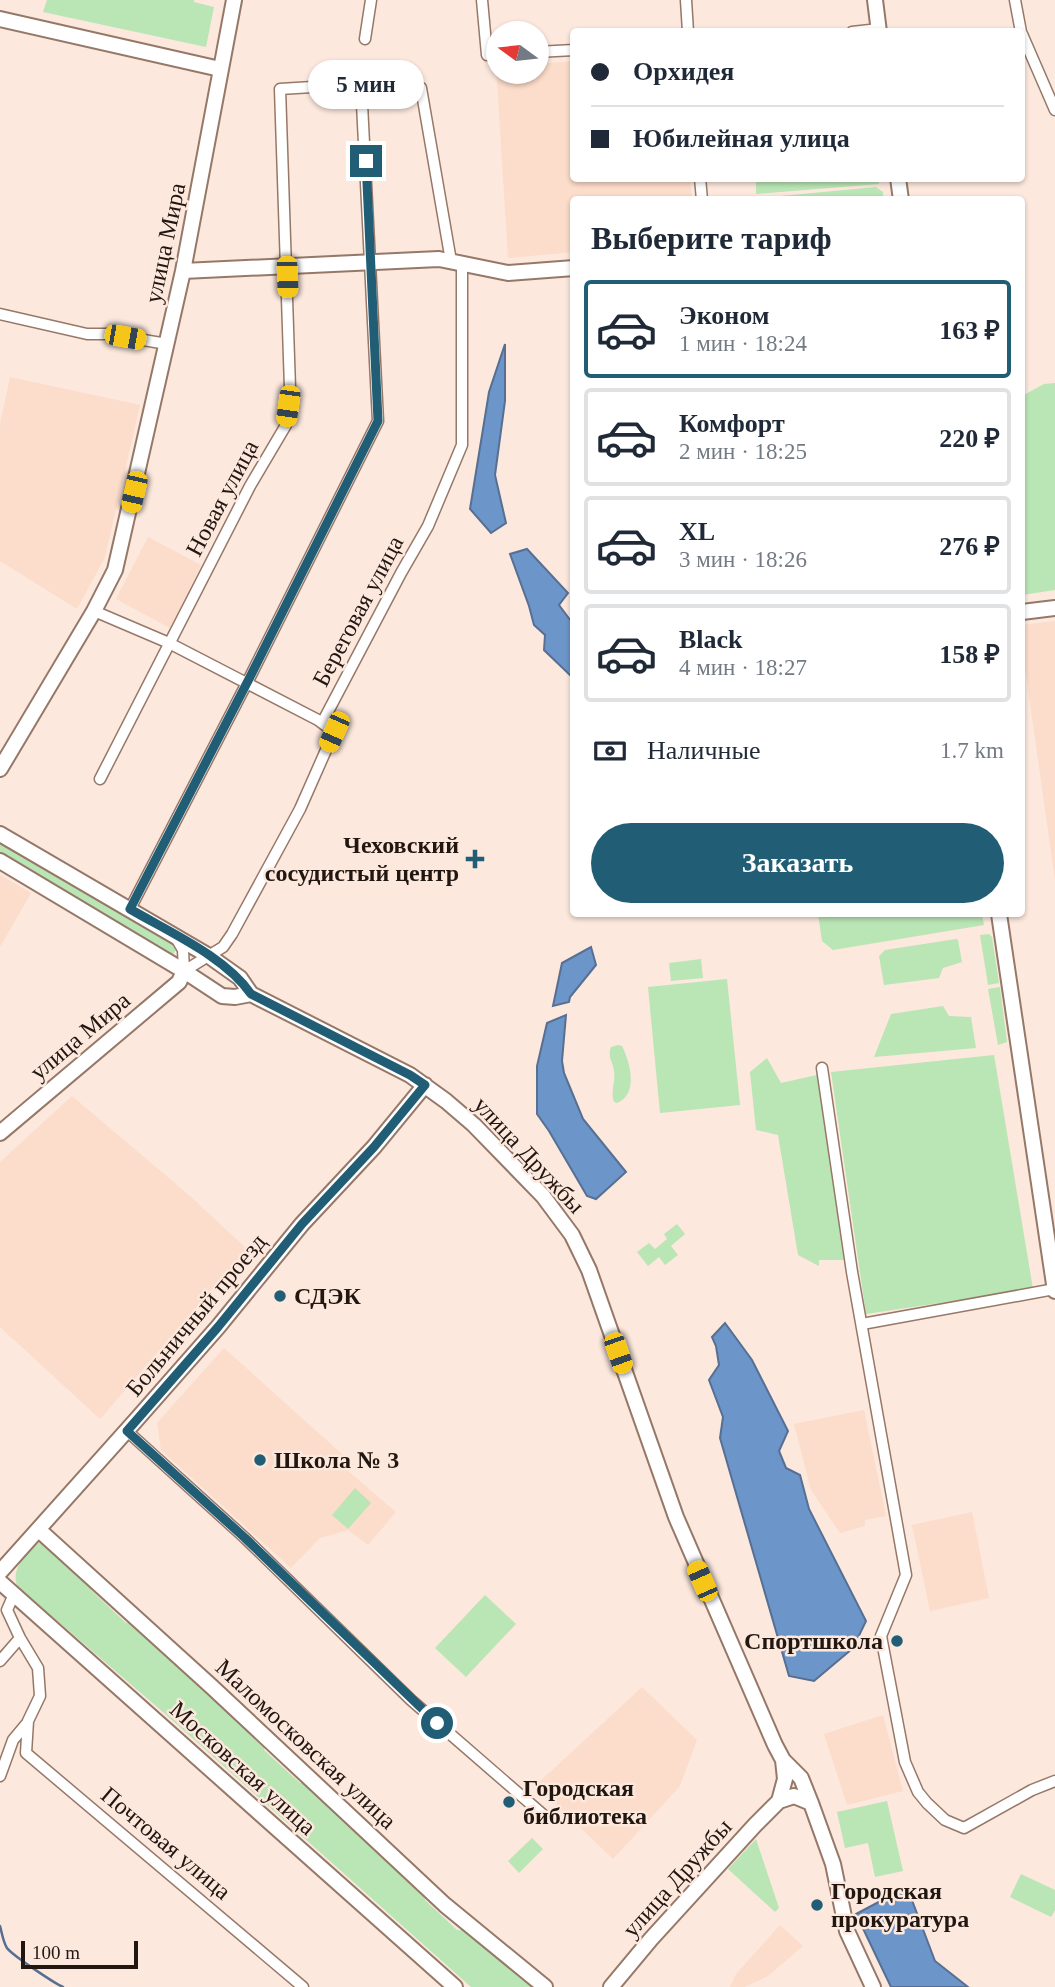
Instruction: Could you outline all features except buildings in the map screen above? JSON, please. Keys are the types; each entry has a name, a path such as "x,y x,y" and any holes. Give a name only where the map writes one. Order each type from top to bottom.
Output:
{"street":[{"name":"улица Мира","path":"0,769 94,611 115,569 183,271 234,0"},
{"path":"365,39 371,0"},
{"path":"482,0 486,44"},
{"path":"686,0 688,28"},
{"path":"874,0 879,28"},
{"path":"1015,0 1020,28"},
{"path":"0,19 220,69"},
{"path":"1025,42 1055,110"},
{"path":"550,51 570,50"},
{"path":"130,909 378,421 361,84"},
{"name":"Новая улица","path":"100,779 250,486 286,425 290,388 279,89 361,84"},
{"name":"Береговая улица","path":"184,971 223,947 300,809 334,732 322,723 428,526 462,444 456,262 421,88 361,84"},
{"path":"183,271 439,259 508,273 570,268"},
{"path":"0,314 87,334 108,334 167,344"},
{"path":"1025,612 1055,608"},
{"path":"94,611 169,643 322,723"},
{"name":"улица Дружбы","path":"0,834 209,956 240,978 251,994 425,1085 474,1125 499,1150 543,1196 572,1235 597,1291 691,1556 783,1760 785,1779 779,1801 719,1863 611,1987"},
{"name":"улица Дружбы","path":"0,861 222,996 251,994"},
{"path":"862,1324 1055,1290 999,917"},
{"path":"164,959 176,957 179,953 176,938"},
{"path":"176,938 183,950 184,971"},
{"name":"улица Мира","path":"0,1133 179,982 184,971"},
{"path":"822,1068 862,1324 906,1575 881,1636 905,1762 918,1792 926,1803 945,1820 964,1828 1032,1790 1055,1781"},
{"name":"Больничный проезд","path":"0,1572 218,1327 302,1224 374,1147 425,1085"},
{"path":"127,1431 245,1538 411,1700 548,1819"},
{"name":"Маломосковская улица","path":"40,1530 445,1905 545,1987"},
{"name":"Московская улица","path":"0,1582 455,1987"},
{"name":"Почтовая улица","path":"0,1776 13,1740 28,1721 40,1696 38,1668 7,1610 14,1594"},
{"path":"0,1661 20,1638"},
{"name":"Почтовая улица","path":"28,1721 26,1753 303,1987"},
{"name":"улица Дружбы","path":"783,1760 801,1778 811,1803 833,1864 847,1931 873,1987"},
{"path":"779,1801 794,1796 811,1803"}],"shaded area":[{"path":"570,61 570,182 690,182 692,196 570,196 570,252 508,258 497,84 550,84 550,63"},
{"path":"10,377 140,405 105,557 77,609 0,561 0,424"},
{"path":"148,537 201,565 170,628 116,599"},
{"path":"1055,621 1055,880 1025,668 1025,625"},
{"path":"0,875 31,893 0,947"},
{"path":"72,1096 190,1196 247,1249 100,1419 0,1327 0,1162"},
{"name":"Школа № 3","path":"224,1348 353,1464 348,1471 396,1512 368,1545 348,1530 320,1538 291,1568 161,1450 157,1423"},
{"path":"864,1410 886,1516 865,1520 865,1526 840,1533 811,1490 794,1424"},
{"path":"972,1512 989,1598 930,1611 912,1525"},
{"path":"642,1687 697,1740 680,1786 613,1859 536,1785"},
{"path":"883,1715 903,1791 847,1805 824,1734"},
{"path":"780,1925 803,1946 768,1976 745,1987 730,1987 736,1974"}],"green space":[{"path":"47,0 194,0 214,7 206,47 43,12"},
{"path":"756,182 879,184 756,194"},
{"path":"876,187 883,192 883,196 781,196"},
{"path":"1055,383 1055,590 1025,595 1025,394 1044,384"},
{"path":"0,838 175,944 177,948 173,955 167,954 0,855"},
{"path":"818,917 983,917 984,925 833,950 822,941"},
{"path":"989,934 992,937 999,983 988,985 980,935"},
{"path":"956,939 962,962 943,968 939,978 884,985 879,956 885,950"},
{"path":"701,959 703,978 671,981 669,963"},
{"path":"727,979 740,1105 660,1113 648,987"},
{"path":"1000,987 1007,1042 998,1045 988,989"},
{"path":"943,1006 949,1016 971,1017 976,1048 874,1057 891,1014"},
{"path":"622,1046 625,1053 631,1077 628,1093 617,1103 613,1098 614,1075 610,1054 611,1047"},
{"path":"994,1055 1033,1289 866,1314 831,1072"},
{"path":"767,1058 781,1083 817,1075 844,1260 819,1260 819,1266 798,1255 778,1135 756,1130 750,1072"},
{"path":"677,1224 685,1234 671,1246 678,1255 665,1265 659,1257 648,1266 637,1252 649,1243 655,1249 667,1239 664,1234"},
{"path":"355,1488 371,1503 348,1529 332,1515"},
{"path":"42,1541 91,1582 91,1590 126,1623 134,1621 265,1743 264,1750 300,1783 308,1782 423,1891 425,1900 457,1930 466,1930 533,1985 471,1987 171,1719 18,1587 16,1574 21,1561"},
{"path":"485,1595 516,1624 466,1677 435,1648"},
{"path":"887,1801 903,1871 875,1877 868,1843 845,1848 837,1812"},
{"path":"532,1838 543,1849 519,1873 508,1861"},
{"path":"756,1839 779,1908 775,1912 728,1869"},
{"path":"1021,1874 1055,1890 1055,1910 1051,1917 1010,1897"}],"water":[{"path":"505,344 505,401 495,475 506,523 491,533 470,509 489,392"},
{"path":"527,549 568,593 559,605 570,620 570,675 544,650 545,635 534,625 510,554"},
{"path":"591,947 596,965 570,997 569,1002 553,1006 562,963"},
{"path":"566,1015 562,1061 564,1073 583,1119 626,1172 596,1199 587,1196 537,1114 537,1066 547,1023"},
{"path":"725,1323 752,1360 788,1431 779,1451 786,1468 800,1475 809,1509 866,1621 853,1648 814,1681 789,1676 720,1438 723,1417 709,1380 719,1365 712,1337"},
{"path":"907,1887 935,1961 968,1987 891,1987 856,1914"}],"waterway":[{"path":"0,1926 4,1943 10,1952 63,1987"}],"place":[{"name":"Чеховский сосудистый центр","path":"475,859"},
{"name":"СДЭК","path":"280,1296"},
{"name":"Школа № 3","path":"260,1460"},
{"name":"Спортшкола","path":"897,1641"},
{"name":"Городская библиотека","path":"509,1802"},
{"name":"Городская прокуратура","path":"817,1905"}],"route":[{"path":"366,161 378,421 130,909 209,956 240,978 251,994 425,1085 374,1147 302,1224 218,1327 127,1431 245,1538 437,1723"}]}
